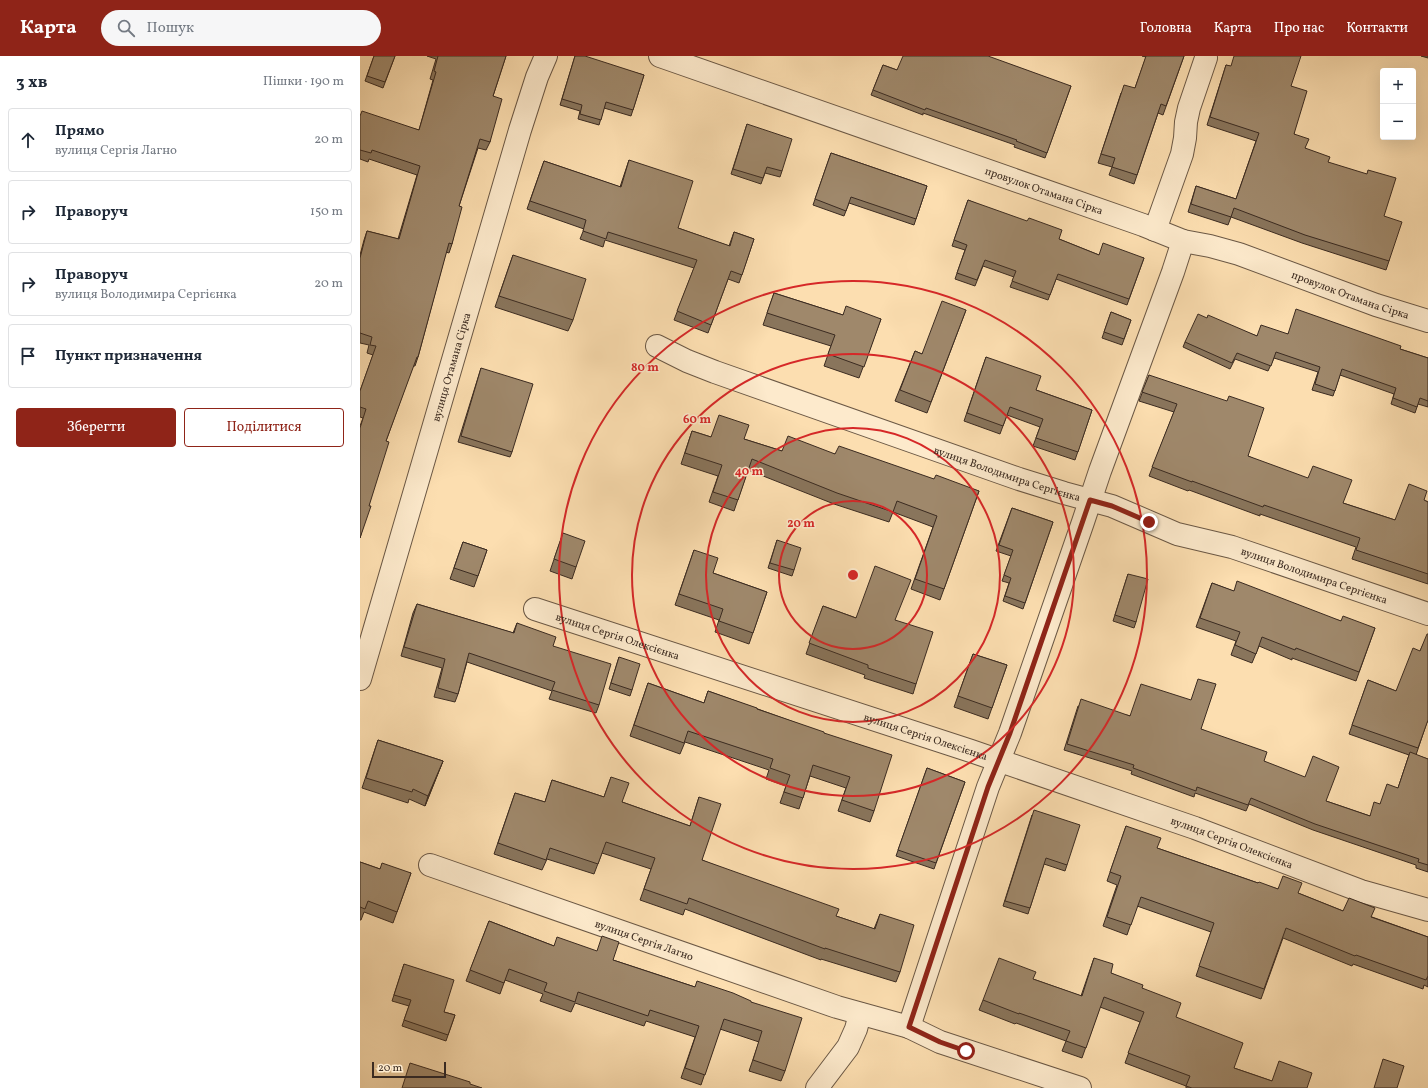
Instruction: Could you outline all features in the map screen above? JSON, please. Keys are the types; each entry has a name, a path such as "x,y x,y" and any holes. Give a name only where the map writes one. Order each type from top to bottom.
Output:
{"street":[{"name":"вулиця Отамана Сірка","path":"360,679 520,130 537,77 546,56"},
{"name":"провулок Отамана Сірка","path":"672,58 1156,230 1183,241 1210,246 1239,254 1376,305 1428,321"},
{"path":"1156,230 1182,154 1189,108 1206,58"},
{"path":"909,1027 988,787 1012,726 1100,471 1168,287 1183,241"},
{"name":"вулиця Володимира Сергієнка","path":"657,346 687,361 715,372 1019,479 1112,506 1177,534 1232,547 1428,614"},
{"name":"вулиця Сергія Олексієнка","path":"535,609 999,760 1195,828 1361,891 1428,910"},
{"name":"вулиця Сергія Лагно","path":"430,865 631,937 860,1014 909,1027 940,1042 1080,1088"},
{"path":"817,1088 848,1047 856,1029 860,1014"}],"building":[{"path":"374,56 395,56 385,82 367,76"},
{"path":"438,56 506,56 493,96 502,99 490,142 480,139 459,206 462,207 452,244 449,243 418,357 386,441 389,442 369,506 371,506 360,538 360,428 366,409 360,407 360,391 376,346 370,345 372,337 360,333 360,258 367,231 399,239 420,166 372,150 371,153 360,150 360,116 362,111 419,130 436,72 434,71"},
{"path":"575,56 585,56 644,75 633,110 606,102 601,120 580,114 582,105 562,99"},
{"path":"903,56 988,56 1071,86 1047,153 1016,141 1017,140 926,108 925,110 873,90 883,65 897,70"},
{"path":"1146,56 1184,56 1166,106 1161,104 1137,175 1112,167 1115,158 1101,154 1124,85 1135,88"},
{"path":"1234,56 1301,56 1291,86 1307,91 1294,134 1309,139 1305,148 1330,157 1328,162 1367,174 1368,170 1396,178 1384,216 1402,222 1389,261 1305,235 1234,208 1231,217 1191,204 1196,186 1236,199 1259,133 1210,117 1226,65 1231,66"},
{"path":"747,124 792,139 782,171 767,167 763,178 733,169"},
{"path":"831,153 927,186 916,219 851,197 846,211 815,199"},
{"path":"629,160 693,181 678,228 730,246 734,232 754,239 742,275 731,271 711,325 677,311 697,260 608,232 606,239 583,231 586,220 530,201 544,161 621,187"},
{"path":"968,200 1027,221 1029,218 1062,230 1059,239 1099,255 1103,243 1144,258 1129,299 1058,274 1050,295 1012,281 1016,271 985,260 977,280 957,273 967,245 954,240"},
{"path":"513,255 586,279 573,320 499,296"},
{"path":"774,293 843,315 846,306 881,319 864,367 828,354 835,335 767,313"},
{"path":"942,301 966,310 931,402 900,390 915,351 922,354"},
{"path":"1296,309 1401,346 1400,349 1428,358 1428,401 1420,398 1417,407 1393,398 1396,388 1342,369 1335,391 1315,384 1320,367 1276,352 1271,366 1237,353 1232,363 1185,342 1198,314 1207,318 1208,315 1257,336 1261,325 1288,334"},
{"path":"1111,312 1131,320 1124,339 1104,332"},
{"path":"986,357 1041,376 1036,390 1092,410 1078,452 1036,438 1043,419 1010,407 1003,426 967,413"},
{"path":"481,368 533,384 512,452 461,436"},
{"path":"1149,375 1227,401 1229,396 1264,408 1248,456 1308,478 1313,466 1352,480 1343,503 1395,520 1409,484 1427,491 1424,500 1428,502 1428,574 1356,550 1360,538 1264,505 1263,507 1152,467 1177,404 1142,392"},
{"path":"719,415 749,425 744,439 782,451 788,436 835,454 839,446 934,479 936,475 979,491 944,589 915,579 937,516 897,501 893,512 837,493 752,459 738,500 713,492 722,465 685,453 692,431 711,437"},
{"path":"1012,508 1053,522 1025,603 1005,596 1011,578 1004,575 1013,550 999,545"},
{"path":"563,533 585,541 576,567 554,559"},
{"path":"777,540 801,548 794,570 770,563"},
{"path":"463,542 487,550 478,576 454,568"},
{"path":"694,550 718,558 713,573 767,592 753,633 719,621 723,609 679,594"},
{"path":"875,566 911,580 895,620 933,632 916,684 868,668 868,665 809,643 823,606 856,618"},
{"path":"1128,574 1148,579 1136,622 1115,615"},
{"path":"1237,581 1341,621 1343,616 1375,628 1359,672 1262,637 1256,654 1235,645 1240,632 1200,618 1212,583 1234,591"},
{"path":"417,604 514,633 517,623 556,637 553,646 611,664 599,705 552,690 555,682 469,653 458,694 438,688 445,659 404,647"},
{"path":"1427,634 1428,720 1418,748 1352,725 1368,680 1396,691 1413,648 1420,651"},
{"path":"973,654 1007,665 992,708 958,696"},
{"path":"619,657 640,664 632,690 611,683"},
{"path":"1198,679 1216,684 1201,729 1267,752 1264,761 1305,777 1313,756 1339,767 1326,801 1370,816 1374,802 1380,804 1387,784 1398,788 1410,752 1428,759 1428,865 1418,862 1419,859 1315,824 1251,798 1248,805 1197,787 1196,791 1133,768 1134,765 1067,744 1081,699 1130,716 1141,684 1191,700"},
{"path":"648,683 704,703 708,691 824,733 892,755 874,811 842,800 850,777 813,765 803,798 784,792 790,775 770,768 773,759 688,731 684,743 634,725"},
{"path":"378,740 443,761 428,796 413,789 412,792 366,778"},
{"path":"927,768 965,782 936,863 898,850"},
{"path":"611,777 629,783 622,802 690,826 699,797 721,804 702,860 839,909 836,916 875,929 880,914 914,925 900,972 825,949 689,898 687,904 644,889 655,858 606,842 598,864 550,848 546,860 498,843 515,793 545,802 552,780 604,797"},
{"path":"1034,810 1080,825 1067,865 1046,858 1030,908 1005,901"},
{"path":"1126,826 1161,838 1157,848 1258,883 1259,882 1278,889 1283,876 1302,883 1298,893 1343,911 1349,898 1375,908 1371,917 1428,937 1428,976 1426,980 1356,955 1355,956 1286,928 1264,989 1199,966 1214,923 1141,897 1131,925 1107,917 1121,876 1110,872"},
{"path":"360,862 380,869 382,863 411,873 397,912 368,901 365,909 360,907"},
{"path":"489,921 554,946 557,937 597,951 602,936 619,942 613,960 695,987 697,981 733,993 751,1002 802,1018 785,1071 753,1060 762,1031 724,1019 705,1075 685,1068 699,1026 650,1010 648,1016 578,992 575,1002 544,991 547,983 509,969 504,983 470,970"},
{"path":"999,958 1036,972 1033,979 1082,996 1094,958 1113,964 1111,973 1143,985 1142,988 1181,1003 1176,1017 1243,1043 1234,1068 1272,1081 1279,1061 1312,1073 1307,1088 1192,1088 1186,1086 1190,1076 1128,1053 1144,1012 1104,997 1086,1048 1066,1041 1070,1031 983,1000"},
{"path":"404,964 454,980 444,1012 455,1015 448,1035 404,1020 411,1000 394,995"},
{"path":"1383,1059 1404,1066 1397,1088 1374,1088"},
{"path":"410,1063 470,1082 470,1084 482,1088 402,1088"}],"route":[{"path":"966,1051 940,1042 909,1027 988,787 1010,733 1090,500 1112,506 1149,522"}]}
